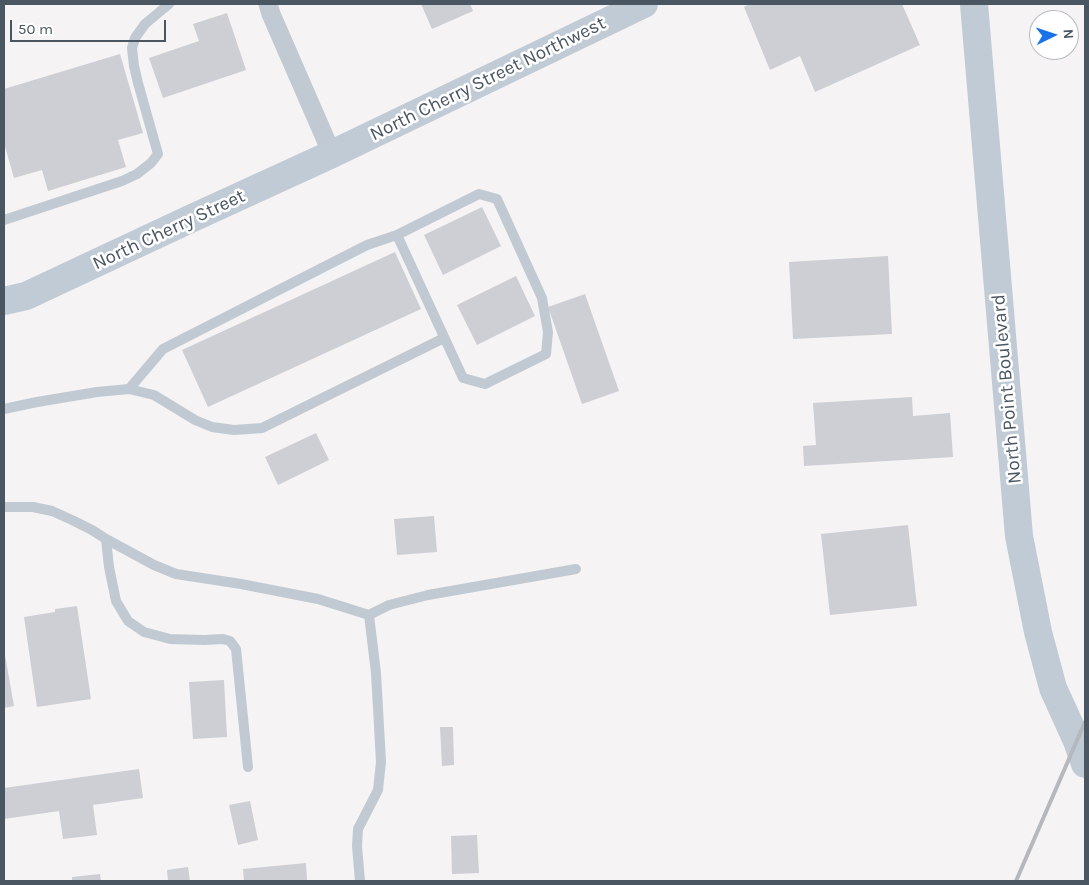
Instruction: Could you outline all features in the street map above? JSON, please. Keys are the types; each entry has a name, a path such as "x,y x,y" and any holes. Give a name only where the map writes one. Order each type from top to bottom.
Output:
{"main road":[{"name":"North Point Boulevard","path":"974,4 1019,536 1038,632 1053,688 1082,752"},
{"name":"North Cherry Street Northwest","path":"332,154 627,9"},
{"name":"North Cherry Street","path":"4,301 26,296 332,154"}],"street":[{"path":"268,4 332,154"}],"lane":[{"path":"4,220 122,181 137,174 151,163 158,154 138,84 132,48 135,38 145,24 169,4"},
{"path":"129,389 163,349 366,245 397,235 479,194 497,199 542,298 548,332 546,354 485,384 463,378 397,235"},
{"path":"4,409 97,392 129,389 154,395 195,420 212,427 234,430 262,428 444,338"},
{"path":"4,507 33,507 52,511 85,526 154,565 176,574 318,598 369,615 389,605 428,595 576,569"},
{"path":"106,539 116,601 128,621 144,632 170,639 223,639 230,641 236,649 248,768"},
{"path":"360,881 357,846 358,829 378,790 381,762 376,673 369,615"}],"building":[{"path":"421,4 470,4 473,11 432,29"},
{"path":"750,4 902,4 920,45 815,92 800,56 770,70 744,7"},
{"path":"227,13 246,70 163,98 149,58 199,41 193,24"},
{"path":"120,54 143,133 118,140 126,167 48,191 42,170 14,178 4,143 4,89"},
{"path":"482,207 501,246 443,275 424,235"},
{"path":"395,252 421,309 208,407 182,350"},
{"path":"888,256 892,334 793,339 789,262"},
{"path":"516,276 535,316 477,345 457,305"},
{"path":"585,294 619,391 582,404 548,307"},
{"path":"912,397 913,416 950,413 953,457 804,466 803,446 816,445 813,403"},
{"path":"316,433 329,460 278,485 265,457"},
{"path":"434,516 437,552 397,555 394,519"},
{"path":"908,525 917,606 830,615 821,534"},
{"path":"77,606 91,699 37,707 24,617 55,612 55,609"},
{"path":"4,655 14,706 4,708"},
{"path":"224,680 227,737 193,739 189,682"},
{"path":"440,727 453,727 454,765 442,766"},
{"path":"139,769 143,798 93,805 97,835 63,839 59,811 4,819 4,788"},
{"path":"250,801 258,840 238,845 229,805"},
{"path":"477,835 479,873 452,874 451,836"},
{"path":"306,863 307,881 244,881 243,869"},
{"path":"188,867 190,881 168,881 167,870"},
{"path":"100,874 101,881 72,881 72,877"}],"railway":[{"path":"1016,881 1085,722"}]}
